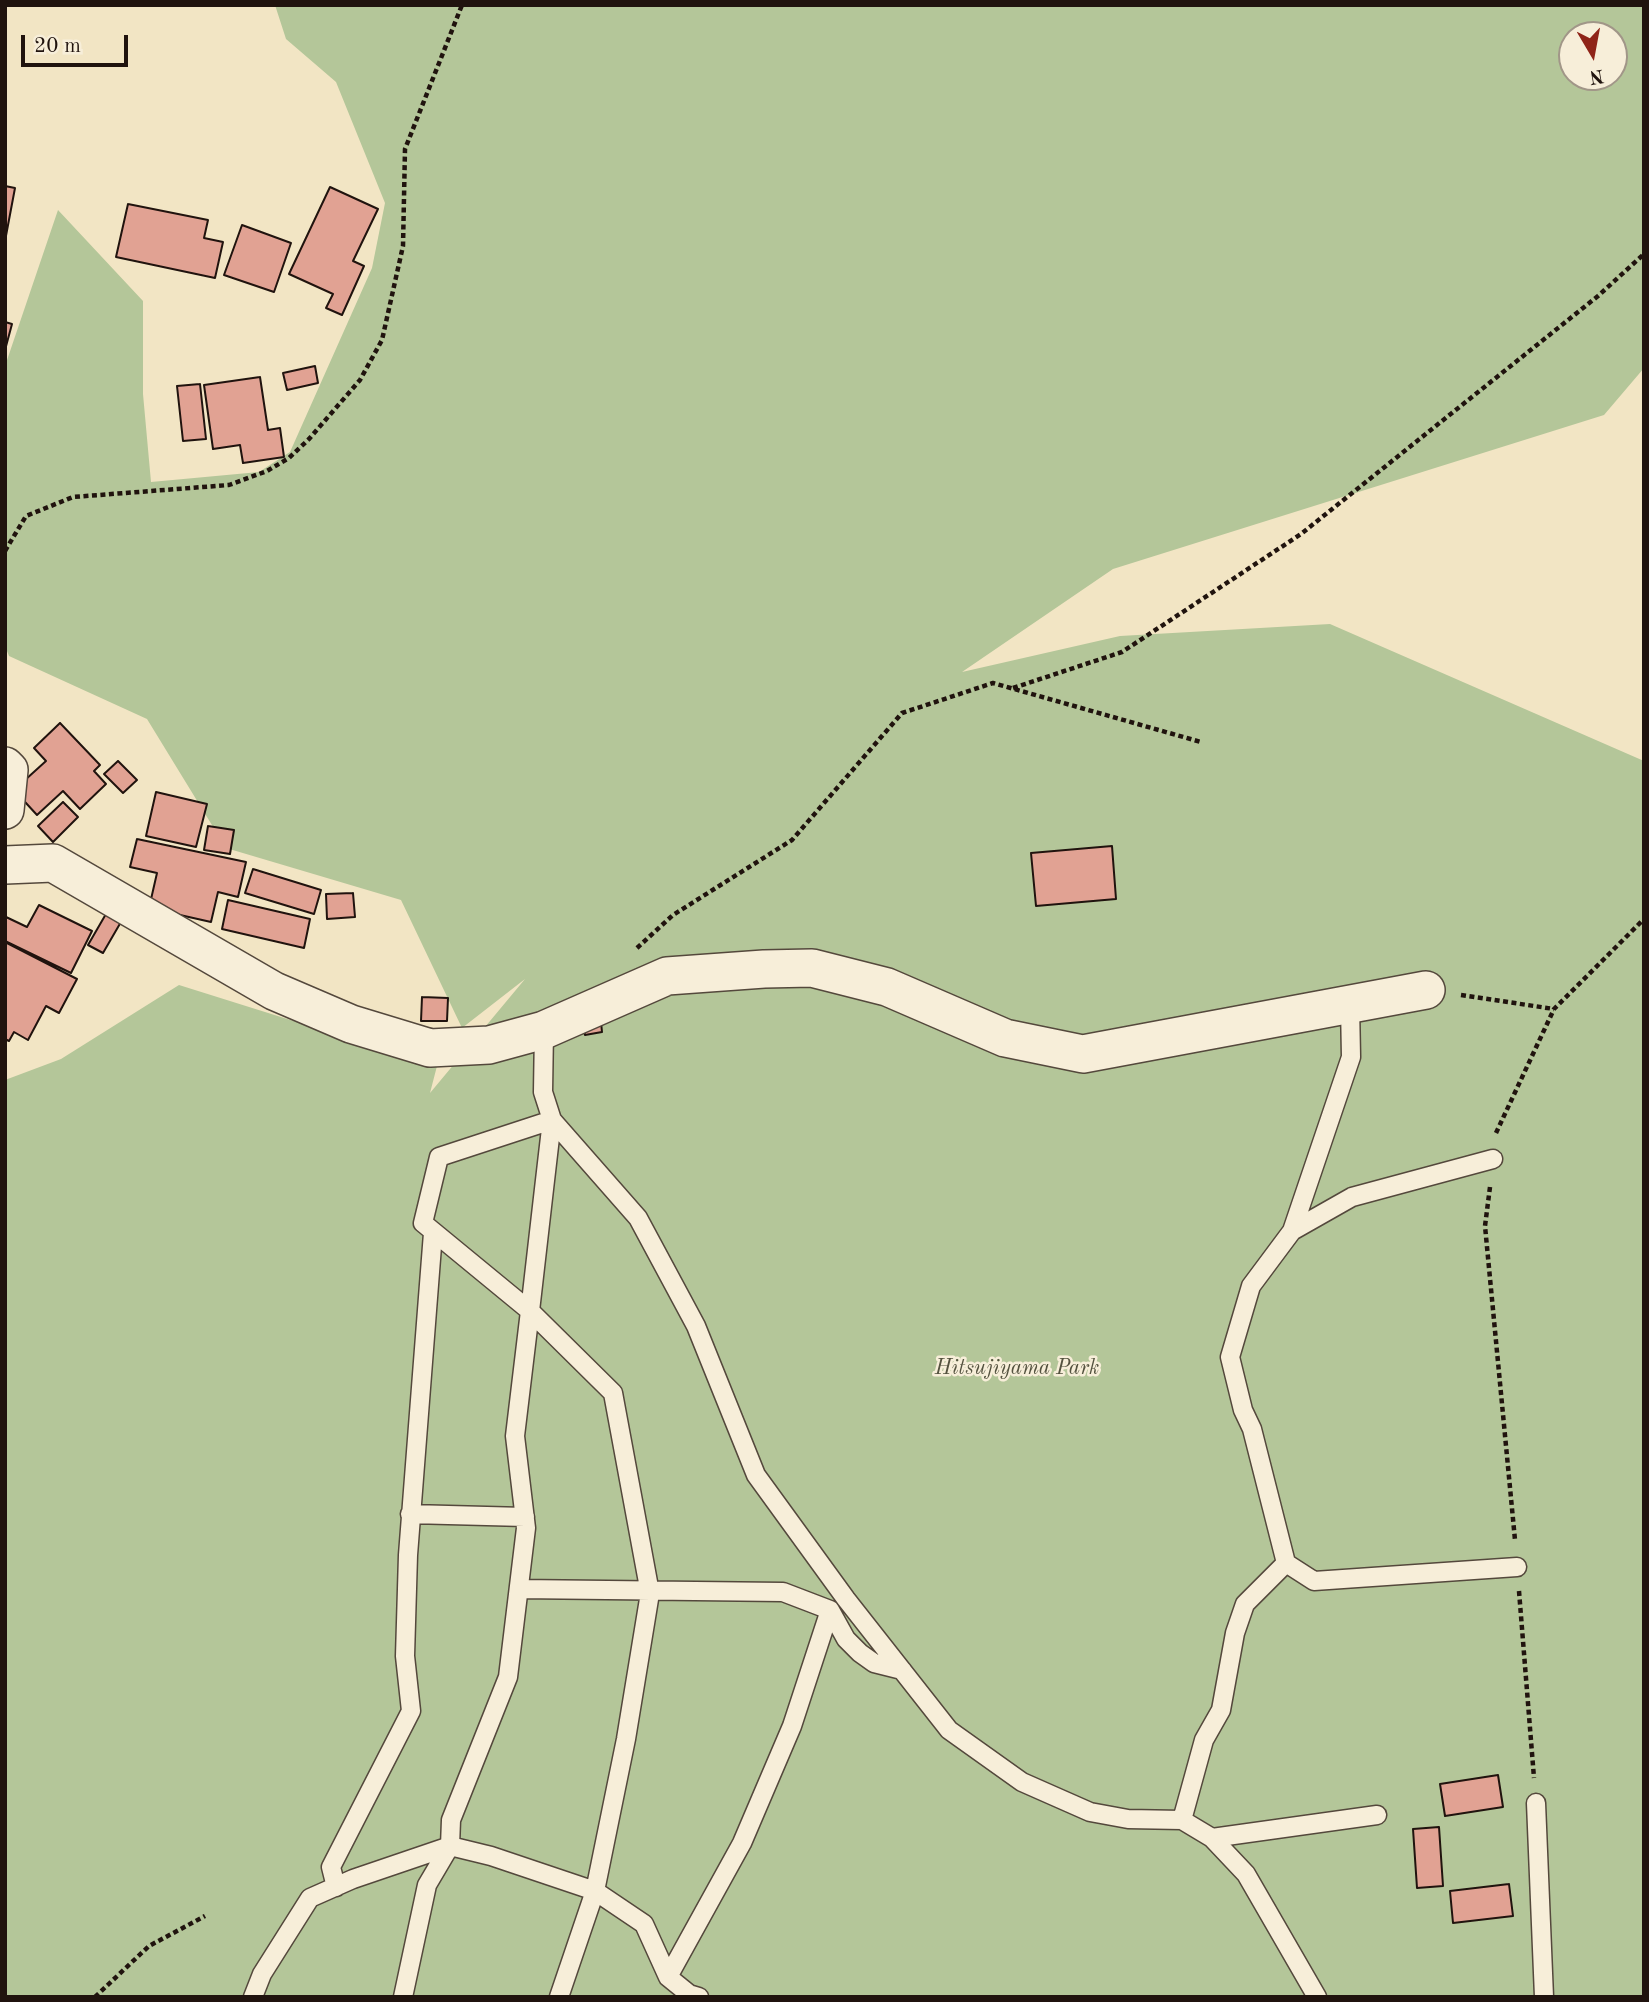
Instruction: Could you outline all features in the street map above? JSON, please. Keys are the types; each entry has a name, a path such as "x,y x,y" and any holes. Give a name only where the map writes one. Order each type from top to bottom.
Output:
{"street":[{"path":"5,766 9,770 5,810"},
{"path":"5,866 53,863 274,991 351,1024 430,1048 489,1045 544,1030 667,976 764,969 812,968 874,984 1005,1038 1083,1054 1426,990"}],"lane":[{"path":"1350,1005 1351,1057 1292,1231 1251,1286 1230,1357 1243,1410 1252,1429 1286,1563 1314,1581 1517,1567"},
{"path":"403,1997 411,1947 427,1885 450,1846 451,1821 508,1677 526,1528 516,1436 552,1121 543,1092 544,1030"},
{"path":"552,1121 439,1157 423,1223 530,1311 612,1393 650,1593 626,1740 595,1891 559,1997"},
{"path":"552,1121 638,1217 696,1326 756,1475 949,1730 1022,1782 1090,1812 1128,1819 1182,1821 1212,1839 1246,1874 1317,1997"},
{"path":"1292,1231 1352,1197 1493,1159"},
{"path":"336,1886 331,1867 411,1711 405,1656 410,1514 433,1233"},
{"path":"410,1514 525,1517"},
{"path":"1182,1821 1204,1740 1222,1710 1235,1633 1245,1604 1286,1563"},
{"path":"519,1589 650,1593 783,1592 830,1610 846,1639 860,1653 874,1663 902,1670"},
{"path":"668,1977 742,1843 792,1726 830,1610"},
{"path":"1536,1803 1545,1997"},
{"path":"1212,1839 1377,1815"},
{"path":"253,1997 262,1974 310,1898 336,1886 450,1846 491,1856 595,1891 644,1924 668,1977 692,1996"}],"path":[{"path":"5,551 26,516 72,497 229,485 267,471 289,458 309,439 360,380 382,340 403,246 405,149 462,5"},
{"path":"1012,688 1122,652 1301,534 1598,296 1644,254"},
{"path":"634,951 673,915 792,840 902,713 993,683 1201,742"},
{"path":"1536,1803 1485,1226 1497,1126 1554,1009 1644,919"},
{"path":"1426,990 1554,1009"},
{"path":"94,1997 149,1947 205,1916"}],"green space":[{"name":"Hitsujiyama Park","path":"275,5 1644,5 1644,368 1604,415 1113,569 962,672 1120,636 1330,624 1644,761 1644,1997 5,1997 5,1080 61,1059 179,985 437,1066 430,1093 525,979 462,1028 401,900 226,848 147,719 9,656 5,646 5,366 58,210 143,301 143,394 151,482 259,472 290,452 372,268 385,203 336,82 286,39"}],"building":[{"path":"5,186 15,188 5,241"},
{"path":"330,187 378,209 353,261 364,266 342,315 326,308 333,294 289,274"},
{"path":"128,204 208,220 204,238 223,242 215,278 116,257"},
{"path":"242,225 291,243 274,292 224,275"},
{"path":"5,322 12,324 5,350"},
{"path":"315,366 318,383 287,390 283,373"},
{"path":"260,377 268,430 280,428 284,457 243,463 240,445 213,449 204,385"},
{"path":"200,384 206,439 183,441 177,386"},
{"path":"60,723 100,765 94,771 106,784 80,809 63,791 37,815 14,790 46,761 34,748"},
{"path":"118,761 137,780 123,793 104,774"},
{"path":"156,792 207,804 196,847 146,836"},
{"path":"63,802 78,817 53,842 38,826"},
{"path":"208,826 234,830 230,854 204,850"},
{"path":"137,839 246,862 238,897 218,892 211,922 149,908 157,873 130,867"},
{"path":"1112,846 1116,899 1036,906 1031,853"},
{"path":"253,869 321,890 314,914 245,893"},
{"path":"353,893 355,917 327,919 326,894"},
{"path":"228,900 310,919 304,948 222,929"},
{"path":"39,905 92,931 71,973 5,941 6,917 27,927"},
{"path":"110,907 125,915 103,953 88,945"},
{"path":"5,942 77,979 59,1013 46,1006 28,1040 14,1032 9,1041 5,1039"},
{"path":"422,997 448,998 447,1021 421,1021"},
{"path":"601,1022 602,1032 585,1035 583,1026"},
{"path":"1498,1775 1503,1807 1445,1816 1440,1784"},
{"path":"1439,1827 1443,1886 1417,1888 1413,1829"},
{"path":"1509,1884 1513,1916 1453,1923 1450,1891"}]}
